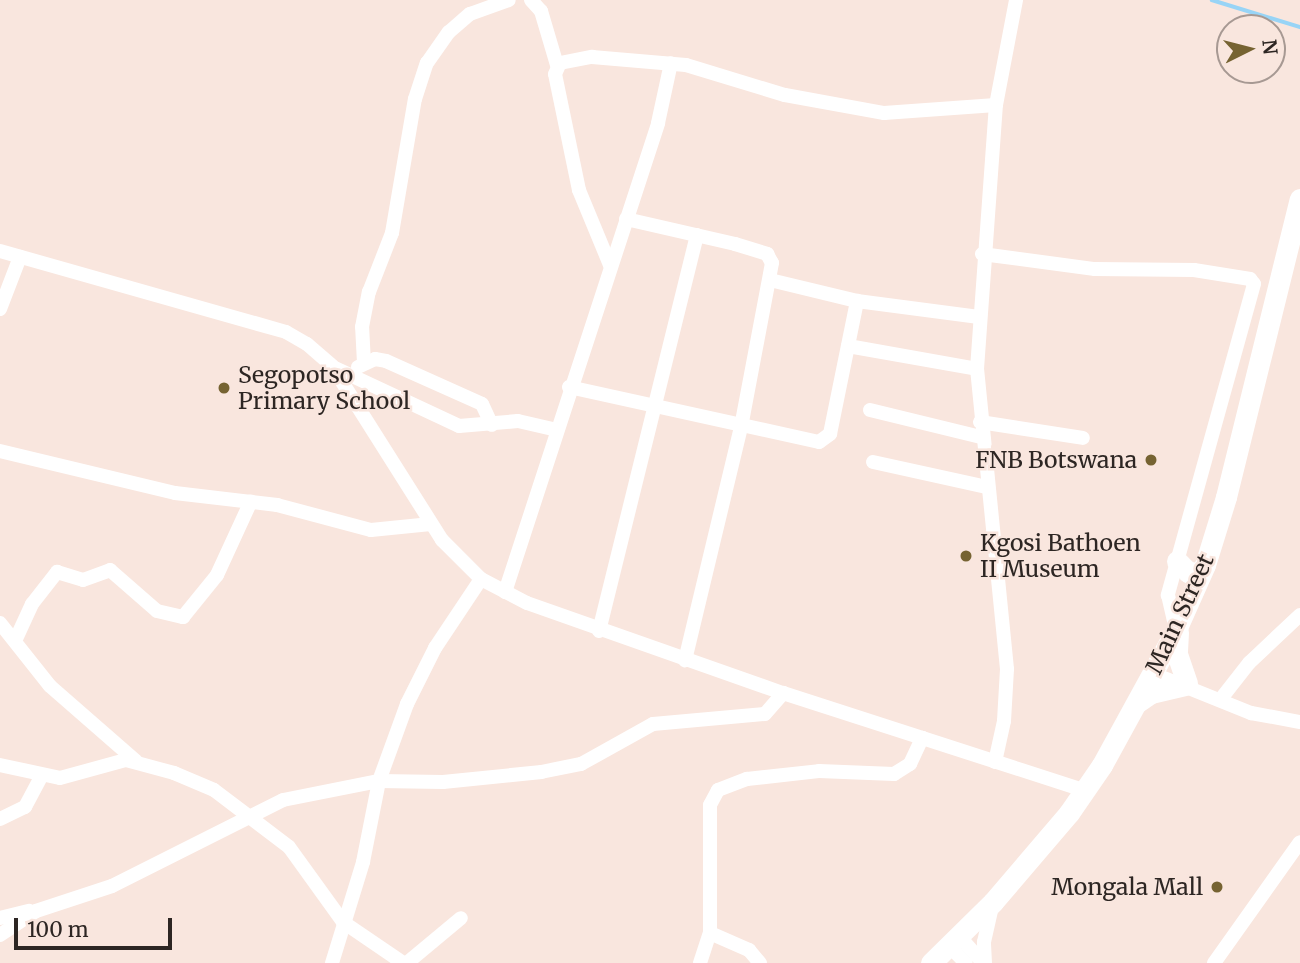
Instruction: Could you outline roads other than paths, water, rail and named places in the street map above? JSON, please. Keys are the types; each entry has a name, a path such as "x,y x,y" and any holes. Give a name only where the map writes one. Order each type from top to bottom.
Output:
{"highway":[{"name":"Main Street","path":"931,963 993,902 1042,848 1084,790 1157,668 1201,573 1226,497 1300,199"},
{"path":"1177,561 1188,572 1201,573"},
{"path":"1138,703 1151,693 1188,685 1177,654 1178,624"}],"street":[{"path":"364,363 362,327 369,292 392,233 415,99 427,64 449,32 470,14 509,0"},
{"path":"531,0 541,10 557,65 555,74 579,190 610,265"},
{"path":"995,762 1004,720 1007,669 977,369 982,254 996,105 1016,0"},
{"path":"557,65 592,57 671,63 843,108 884,113 996,105"},
{"path":"505,592 569,387 658,123 671,63"},
{"path":"626,219 767,254 772,263 741,426 685,660"},
{"path":"599,631 697,235"},
{"path":"0,251 286,332 332,366 459,426 518,421 556,430"},
{"path":"982,254 1082,268 1194,270 1250,279 1254,285 1168,595 1178,624"},
{"path":"0,309 20,257"},
{"path":"770,280 857,301 979,317"},
{"path":"569,387 814,442 828,437 857,301"},
{"path":"848,346 977,369"},
{"path":"348,373 364,363 386,360 482,404 492,425"},
{"path":"332,366 431,524 481,579 505,592 599,631 783,694 1084,790"},
{"path":"870,410 981,430 1083,438"},
{"path":"0,451 175,493 251,501 370,530 431,524"},
{"path":"873,462 987,487"},
{"path":"15,641 32,604 57,572 83,580 110,570 157,611 183,617 217,575 251,501"},
{"path":"332,963 363,862 379,781 424,667 481,579"},
{"path":"1220,700 1249,663 1300,615"},
{"path":"0,623 50,686 136,761 201,784 248,814 289,847 343,922 405,963 461,918"},
{"path":"1157,668 1251,713 1300,722"},
{"path":"0,918 44,908 112,886 248,814 302,795 379,781 507,778 573,765 653,724 765,713 783,694"},
{"path":"700,963 710,933 710,805 718,790 747,779 819,771 894,774 910,764 922,738"},
{"path":"0,765 60,778 115,762 136,761"},
{"path":"0,819 25,807 43,775"},
{"path":"1214,963 1298,850"},
{"path":"984,963 984,942 993,902"},
{"path":"0,935 44,908"},
{"path":"710,933 749,950 760,963"},
{"path":"953,940 984,963"},
{"path":"953,940 966,963"}],"waterway":[{"path":"1212,0 1300,27"}],"place":[{"name":"Segopotso Primary School","path":"224,388"},
{"name":"FNB Botswana","path":"1151,460"},
{"name":"Kgosi Bathoen II Museum","path":"966,556"},
{"name":"Mongala Mall","path":"1217,887"}]}
